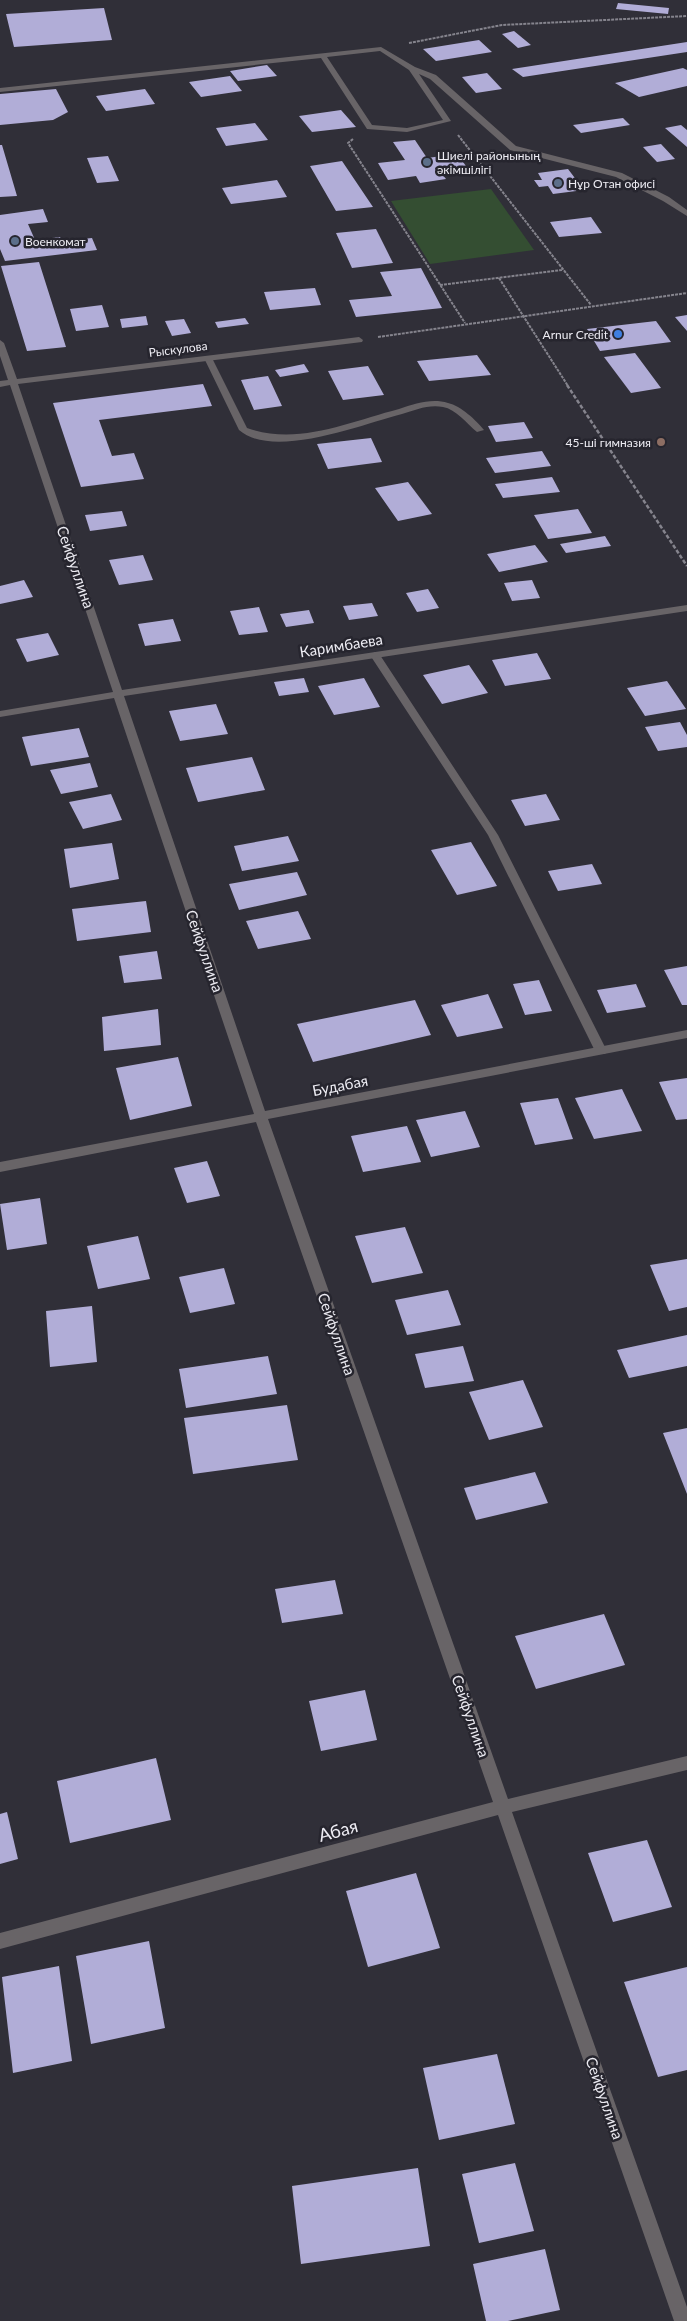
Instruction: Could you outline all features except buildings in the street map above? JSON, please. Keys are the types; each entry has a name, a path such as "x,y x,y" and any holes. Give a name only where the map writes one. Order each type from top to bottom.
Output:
{"street":[{"path":"0,90 381,49 412,69 433,77 513,148 618,175 666,198 687,214"},
{"path":"324,56 370,127 407,130 447,121 412,69"},
{"name":"Рыскулова","path":"0,384 359,340"},
{"name":"Сейфуллина","path":"0,343 261,1117 683,2321"},
{"path":"208,358 243,430 262,437 270,439 308,436 360,424 428,404 448,405 480,430"},
{"name":"Каримбаева","path":"0,714 118,694 687,608"},
{"path":"375,655 493,835 600,1051"},
{"name":"Будабая","path":"0,1168 687,1034"},
{"name":"Абая","path":"0,1941 503,1807 687,1763"}],"path":[{"path":"381,49 502,25 687,16"},
{"path":"447,121 592,306"},
{"path":"370,127 348,143 465,323"},
{"path":"440,285 562,270"},
{"path":"499,278 521,315 687,566"},
{"path":"359,340 465,323 687,293"}],"green space":[{"path":"491,189 534,250 430,264 391,201"}],"place":[{"name":"Шиелі районының әкімшілігі","path":"427,162"},
{"name":"Нұр Отан офисі","path":"558,183"},
{"name":"Военкомат","path":"15,241"},
{"name":"Arnur Credit","path":"618,334"},
{"name":"45-ші гимназия","path":"661,442"}]}
